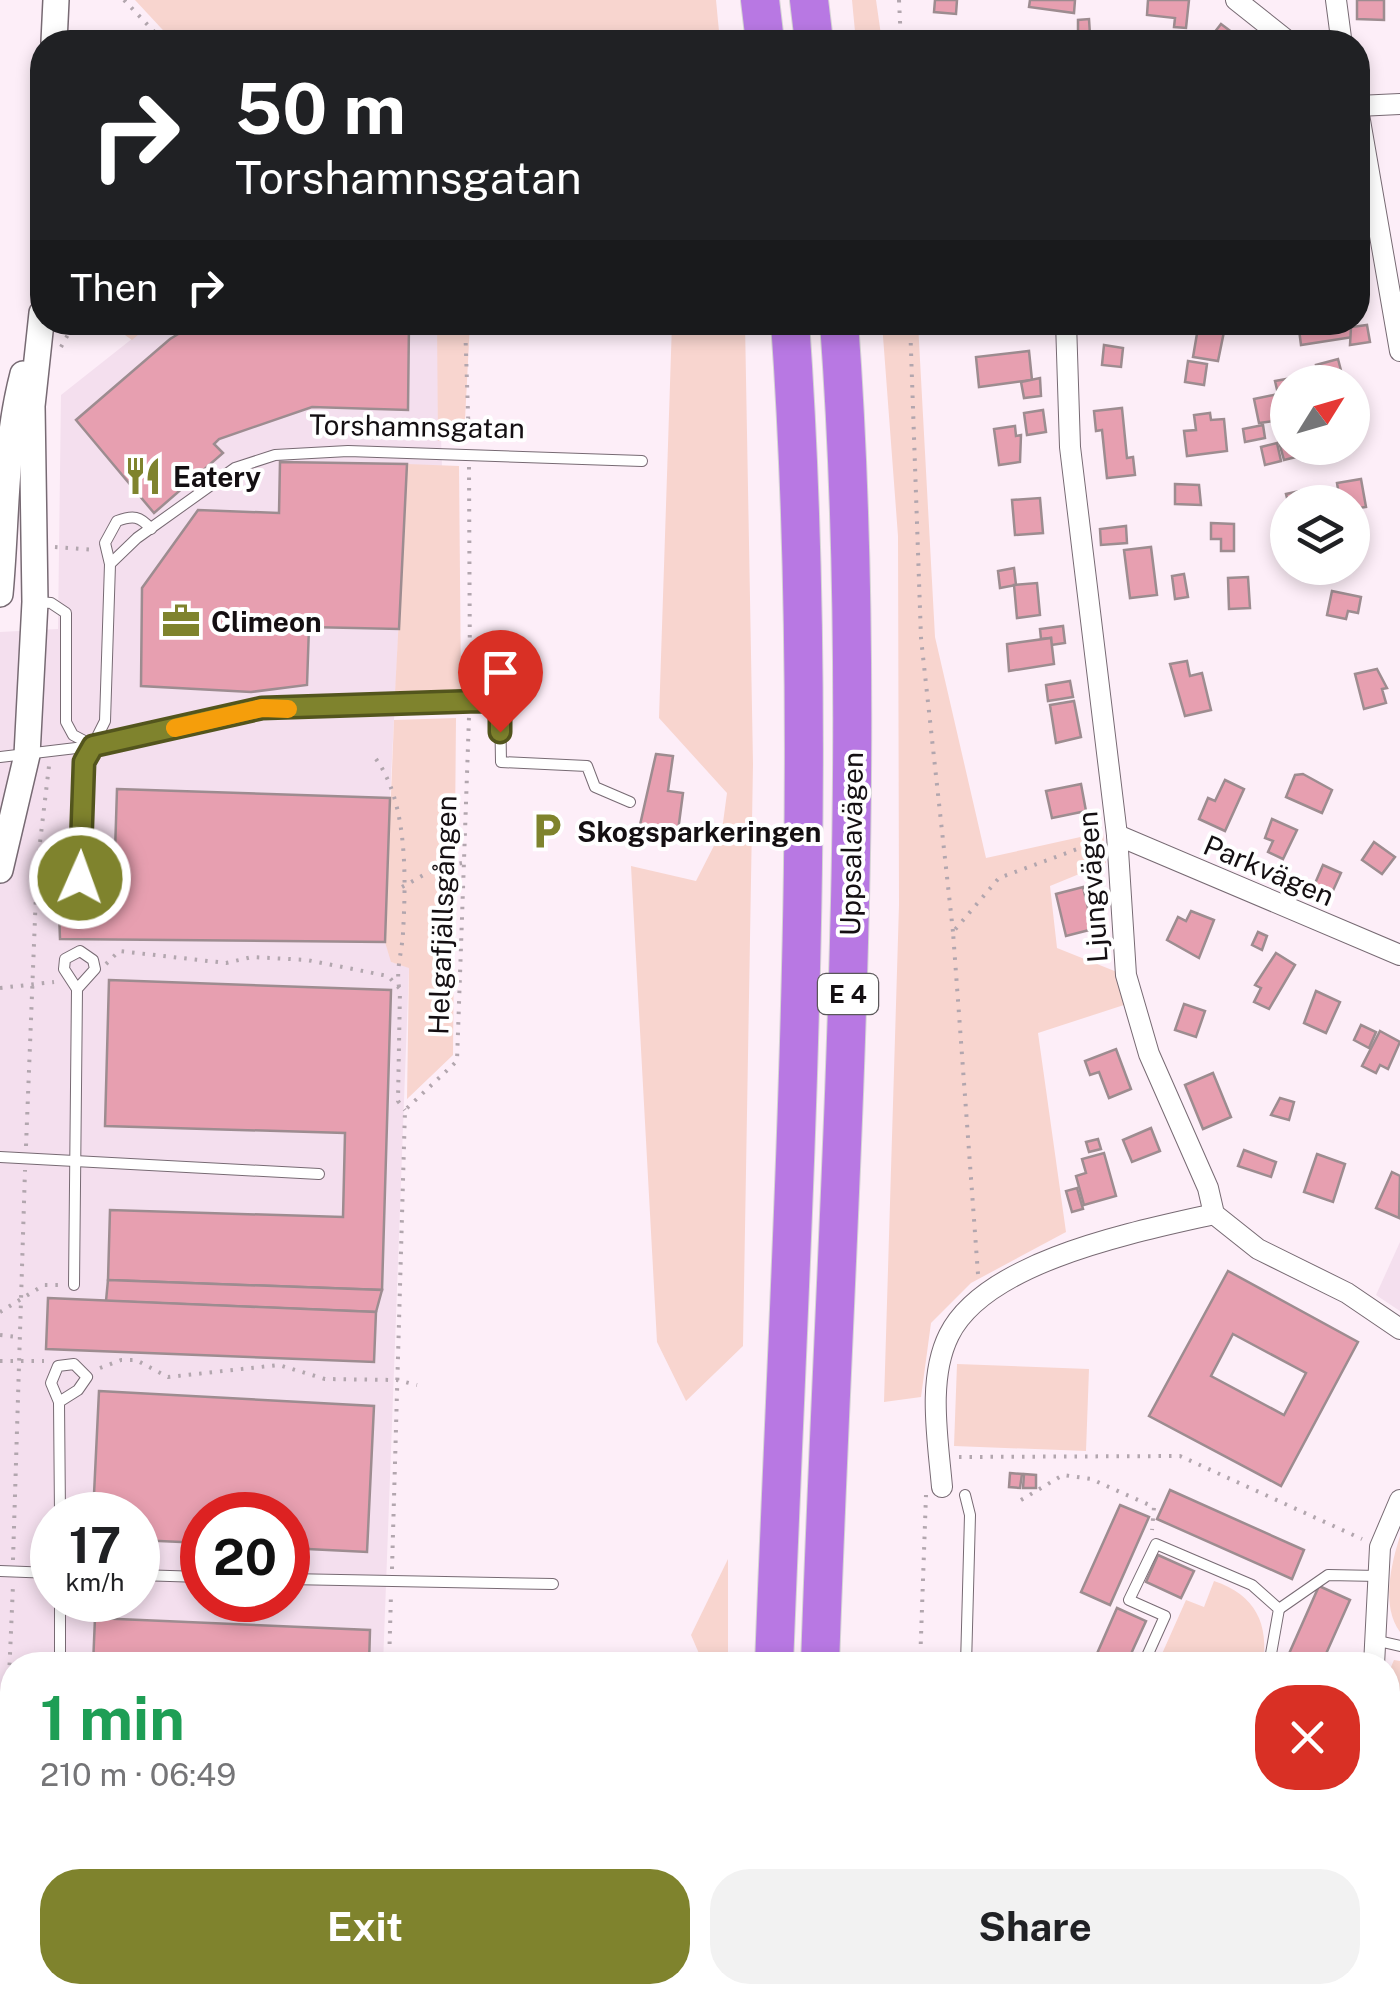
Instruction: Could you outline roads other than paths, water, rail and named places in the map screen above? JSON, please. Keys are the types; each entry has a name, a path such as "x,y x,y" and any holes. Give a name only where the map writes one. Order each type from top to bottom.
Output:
{"highway":[{"path":"760,0 763,30"},
{"path":"810,0 813,30"},
{"name":"Uppsalavägen","path":"774,1652 806,708 799,450 791,335"},
{"name":"Uppsalavägen","path":"821,1652 846,1034 853,733 853,568 840,335"}],"street":[{"path":"55,30 56,0"},
{"path":"1236,0 1274,30"},
{"path":"1336,0 1340,30"},
{"path":"1370,106 1400,104"},
{"path":"1370,176 1400,350"},
{"path":"35,335 10,423 0,597 35,602"},
{"path":"0,870 27,755 35,602 32,406 40,335"},
{"name":"Ljungvägen","path":"1066,335 1070,447 1117,835 1126,975 1150,1054 1208,1188 1214,1214"},
{"name":"Parkvägen","path":"1117,835 1400,955"},
{"path":"942,1486 936,1380 949,1334 980,1297 1026,1272 1118,1236 1214,1214 1258,1249 1347,1293 1400,1329"},
{"path":"1374,1652 1380,1547 1400,1500"}],"lane":[{"name":"Torshamnsgatan","path":"110,564 235,468 275,455 348,451 642,462"},
{"path":"80,878 84,762 105,720 110,564 105,544 117,521 130,516 143,519 151,530"},
{"path":"35,602 51,603 66,612 66,722 73,735 93,746"},
{"path":"0,757 93,746 262,708 500,702 500,762 587,766 596,787 630,802"},
{"path":"74,1284 72,1159 77,989 95,969 86,953 65,959 65,976 77,989"},
{"path":"0,1157 318,1174"},
{"path":"58,1402 60,1492"},
{"path":"964,1495 970,1515 966,1652"},
{"path":"1150,1652 1165,1616 1129,1600 1156,1544 1252,1585 1279,1609"},
{"path":"0,1571 30,1572"},
{"path":"1271,1652 1279,1609 1328,1576 1378,1576"},
{"path":"310,1579 553,1584"},
{"path":"60,1622 60,1652"},
{"path":"1374,1640 1400,1646"}],"place":[{"name":"Eatery","path":"143,476"},
{"name":"Climeon","path":"181,621"},
{"name":"Skogsparkeringen","path":"547,831"}]}
